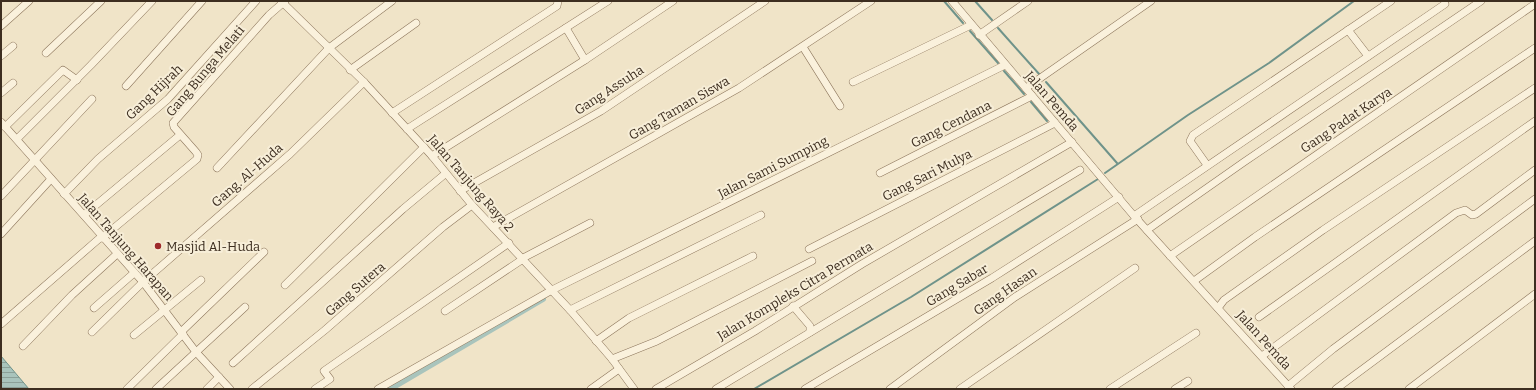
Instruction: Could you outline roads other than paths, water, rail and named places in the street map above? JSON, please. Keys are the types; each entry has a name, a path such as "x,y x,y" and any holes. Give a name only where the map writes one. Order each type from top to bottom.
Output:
{"street":[{"path":"1,26 29,1"},
{"path":"46,52 101,1"},
{"path":"17,139 77,80 152,1"},
{"path":"126,86 202,1"},
{"name":"Gang Hijrah","path":"64,194 98,160 168,99 256,1"},
{"path":"217,168 328,48 392,1"},
{"path":"392,113 557,6 558,1"},
{"path":"407,129 608,1"},
{"path":"432,156 585,60 673,1"},
{"name":"Gang Assuha","path":"460,191 601,111 765,1"},
{"name":"Gang Taman Siswa","path":"494,227 739,88 870,1"},
{"path":"980,35 1028,1"},
{"path":"1026,88 1151,1"},
{"path":"1207,165 1191,143 1190,138 1193,135 1391,1"},
{"path":"1147,230 1244,162 1481,1"},
{"name":"Jalan Tanjung Raya 2","path":"283,2 350,70 364,82 424,147 472,205 570,310 612,359 634,389"},
{"name":"Gang Bunga Melati","path":"84,215 180,135 173,124 243,43 283,2"},
{"name":"Jalan Pemda","path":"957,2 971,25 1136,218 1290,387"},
{"name":"Gang Hasan","path":"890,389 1015,297 1136,218 1207,165 1446,4"},
{"name":"Gang Padat Karya","path":"1170,256 1535,4"},
{"path":"350,70 416,23"},
{"path":"853,82 971,25"},
{"path":"566,28 585,60"},
{"path":"1348,30 1368,56"},
{"path":"1,56 13,46"},
{"path":"802,47 840,106"},
{"path":"1194,281 1255,237 1535,48"},
{"name":"Jalan Sami Sumping","path":"378,389 552,290 1005,65"},
{"path":"3,125 63,70 77,80"},
{"name":"Gang. Al-Huda","path":"92,332 143,282 290,154 364,82"},
{"path":"1,93 13,83"},
{"path":"1218,308 1224,300 1311,238 1535,88"},
{"name":"Gang Cendana","path":"880,173 1032,96"},
{"path":"1,196 34,159 92,99"},
{"path":"1259,317 1535,121"},
{"name":"Gang Sari Mulya","path":"809,249 1055,123"},
{"name":"Jalan Tanjung Harapan","path":"3,125 143,282 196,352 230,389"},
{"path":"1,324 196,159 198,155 196,152 180,135"},
{"name":"Jalan Kompleks Citra Permata","path":"656,389 948,214 1072,142"},
{"path":"285,285 424,147"},
{"path":"716,389 1080,170"},
{"path":"1262,356 1456,213 1464,210 1472,214 1476,214 1535,170"},
{"path":"233,363 403,209 445,174"},
{"path":"1,234 51,179"},
{"name":"Gang Sabar","path":"805,389 992,278 1119,197"},
{"path":"1290,387 1334,349 1535,199"},
{"name":"Gang Sutera","path":"252,389 326,330 443,227 472,205"},
{"path":"570,310 761,215"},
{"path":"445,311 523,258 590,223"},
{"path":"1336,389 1535,241"},
{"path":"315,389 330,379 324,371 509,243"},
{"path":"127,389 264,252"},
{"path":"23,346 72,295 117,254"},
{"path":"596,341 635,315 753,256"},
{"path":"612,359 657,341 812,261"},
{"path":"960,389 1135,268"},
{"path":"94,308 134,273"},
{"path":"134,335 201,280"},
{"path":"1409,389 1535,294"},
{"path":"794,306 810,326 810,332"},
{"path":"156,389 245,307"},
{"path":"1110,389 1196,333"},
{"path":"591,389 619,369"},
{"path":"207,389 219,377"},
{"path":"1175,389 1188,381"}],"water":[{"path":"1,356 29,389 1,389"}],"waterway":[{"path":"944,1 963,23"},
{"path":"975,1 992,20"},
{"path":"1105,173 1188,115 1269,63 1354,1"},
{"path":"998,28 1040,75"},
{"path":"970,31 998,63"},
{"path":"1004,71 1024,94"},
{"path":"1046,82 1117,163"},
{"path":"1031,102 1047,121"},
{"path":"754,389 911,297 1098,179"},
{"path":"390,389 543,299"}],"place":[{"name":"Masjid Al-Huda","path":"158,246"}]}
